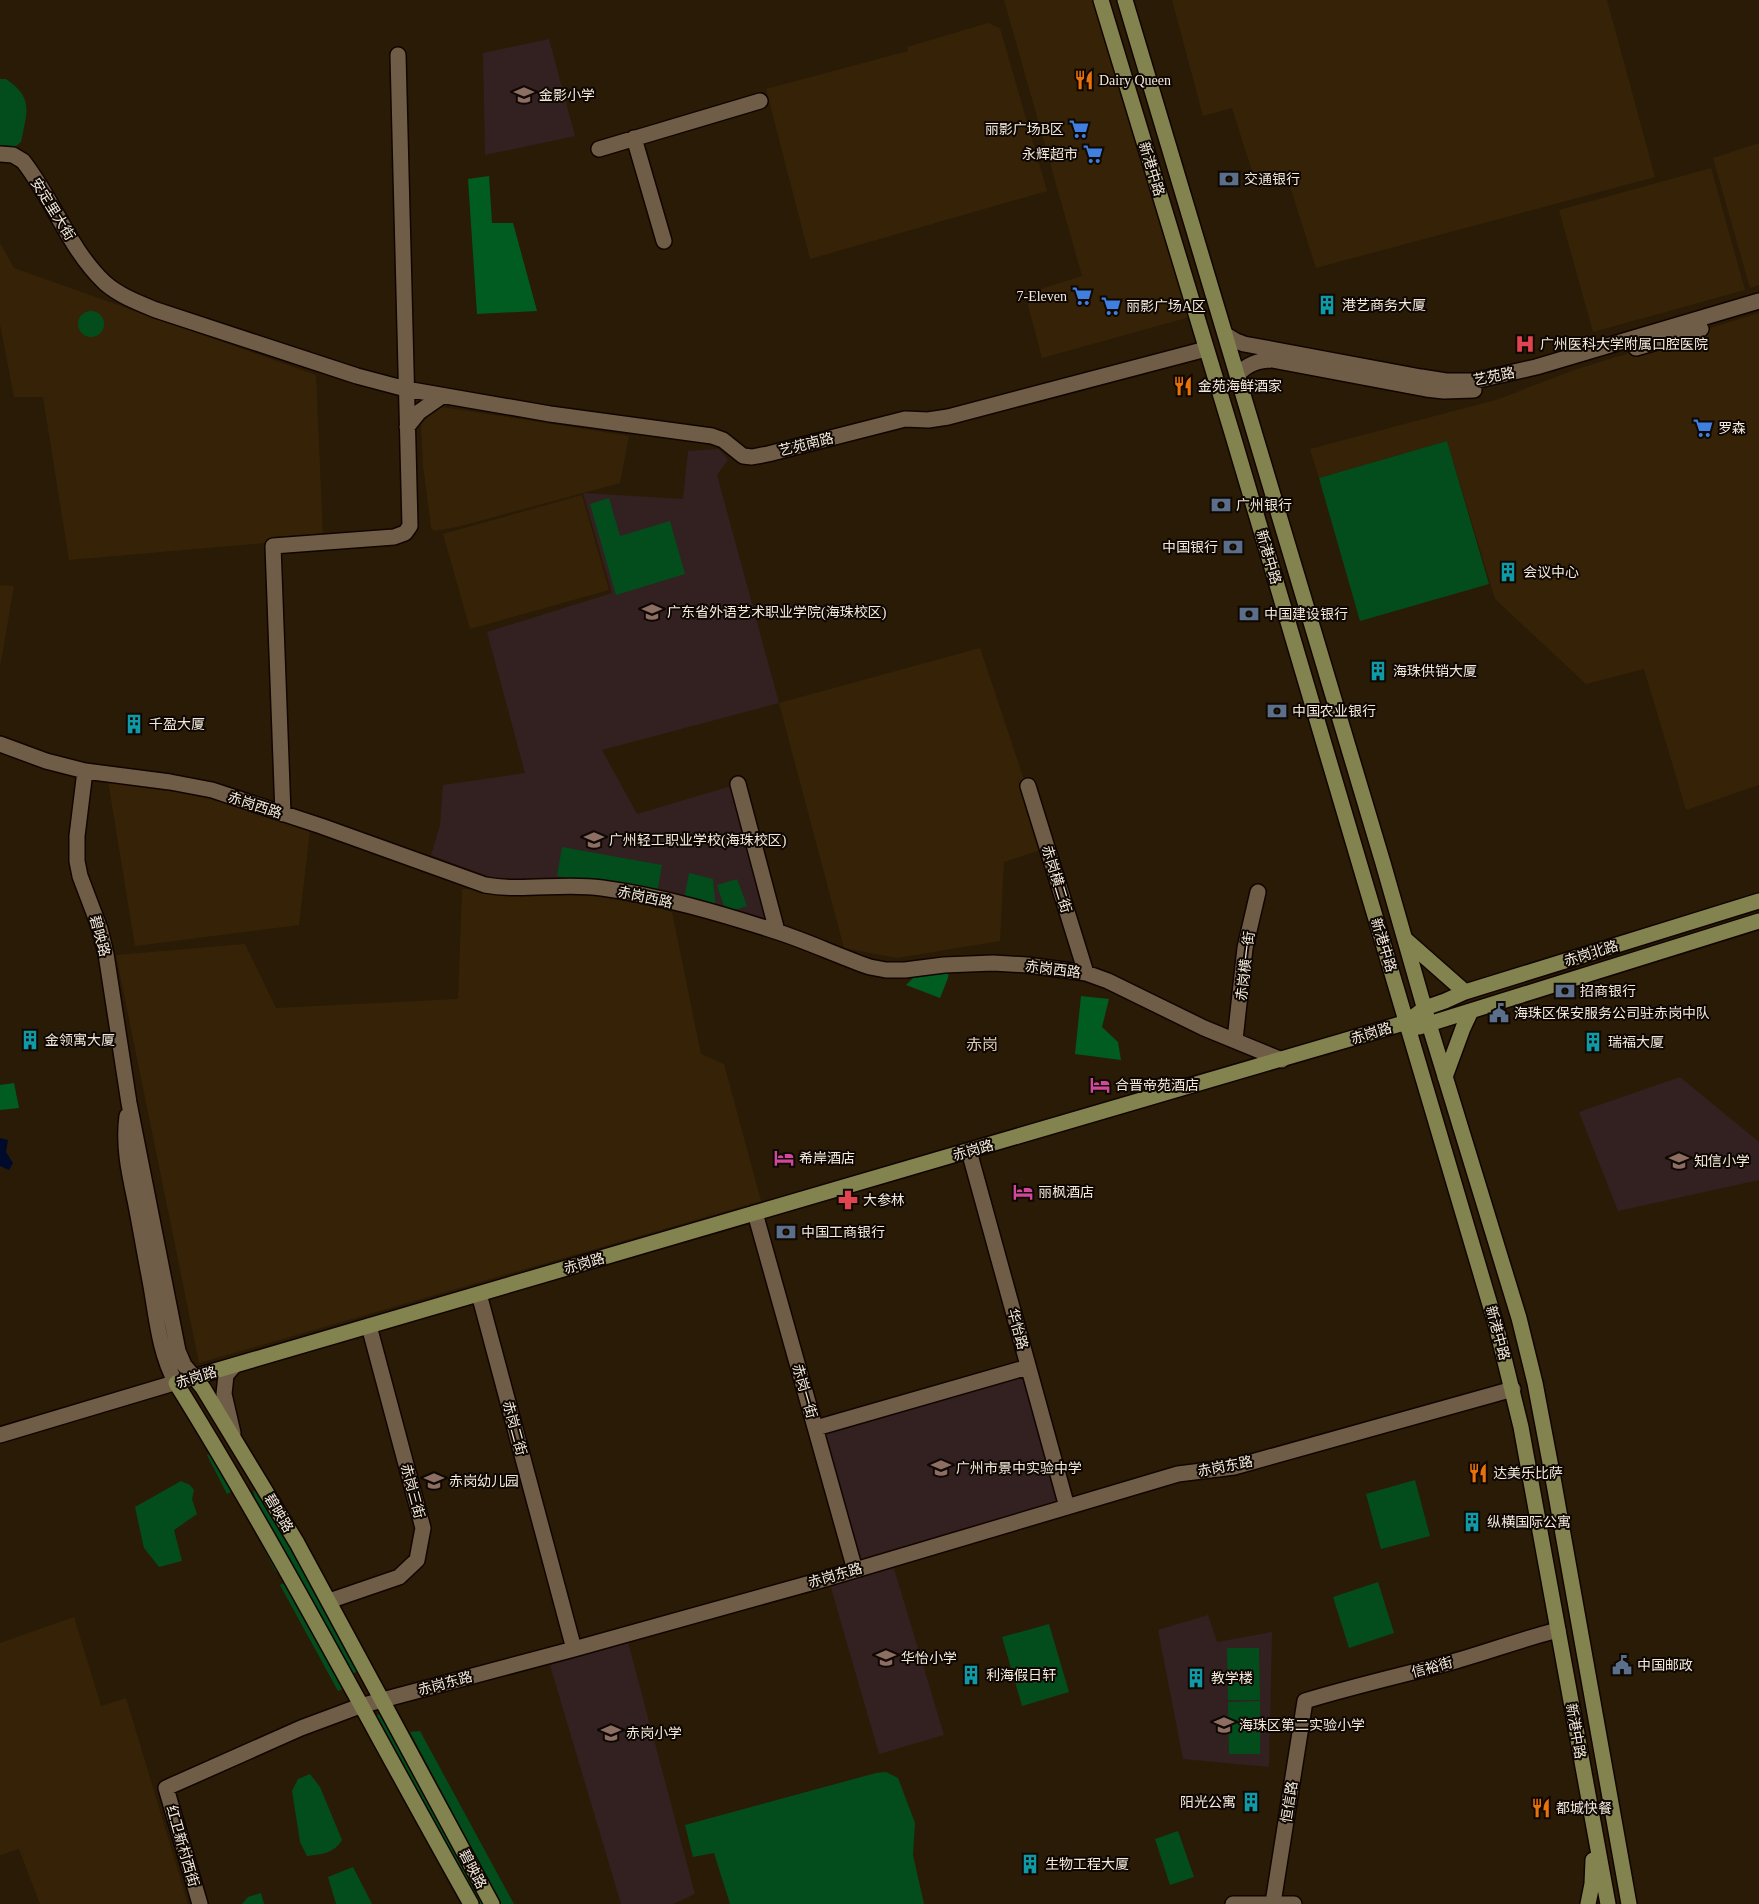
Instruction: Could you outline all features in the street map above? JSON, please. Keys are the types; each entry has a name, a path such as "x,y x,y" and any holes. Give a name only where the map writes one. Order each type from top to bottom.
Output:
{"main road":[{"name":"新港中路","path":"1101,0 1483,1276 1513,1389 1521,1427 1608,1903"},
{"name":"新港中路","path":"1125,0 1238,374 1429,1024 1505,1270 1535,1383 1628,1901"},
{"name":"赤岗北路","path":"1425,1008 1465,992 1759,901"},
{"name":"赤岗北路","path":"1429,1024 1759,920"},
{"path":"1405,939 1465,992"},
{"name":"赤岗路","path":"1169,1093 1214,1086 1408,1026 1425,1008"},
{"path":"1445,1077 1471,1011"},
{"name":"赤岗路","path":"194,1377 1282,1060 1408,1026 1429,1024"},
{"name":"碧映路","path":"194,1377 203,1388 279,1512 492,1904"},
{"name":"碧映路","path":"176,1383 228,1467 471,1904"},
{"path":"1513,1389 1535,1383"},
{"path":"1521,1427 1543,1423"},
{"path":"1588,1904 1593,1868 1591,1816"},
{"path":"1608,1903 1628,1901"}],"street":[{"path":"283,814 273,546 394,537 405,533 410,526 398,55"},
{"path":"598,149 760,101"},
{"path":"634,138 664,241"},
{"name":"安定里大街","path":"0,154 13,154 20,157 72,240 99,276 125,296 156,310 357,376 406,389"},
{"name":"艺苑路","path":"1226,335 1244,344 1309,357 1429,378 1474,381 1536,367 1759,301"},
{"name":"艺苑路","path":"1238,374 1250,364 1262,360 1435,391 1481,390 1520,382 1759,311"},
{"name":"艺苑南路","path":"406,389 550,414 712,436 723,440 740,455 752,457 905,419 928,420 948,417 1206,349"},
{"path":"407,427 419,412 442,396"},
{"name":"赤岗西路","path":"0,744 46,761 85,771 170,782 203,789 283,814 485,885 528,889 582,886 638,894 777,931 870,967 886,970 905,970 964,963 993,963 1086,972 1204,1028 1282,1060"},
{"name":"碧映路","path":"85,771 77,836 77,861 80,876 100,929 106,954 129,1102 178,1351 184,1366 194,1377"},
{"path":"738,784 777,931"},
{"name":"赤岗横二街","path":"1028,786 1086,972"},
{"name":"赤岗横一街","path":"1235,1040 1245,948 1258,892"},
{"name":"碧映路","path":"129,1102 125,1131 126,1149 162,1344 171,1374 176,1383"},
{"name":"华怡路","path":"969,1151 1067,1507"},
{"name":"赤岗一街","path":"755,1213 856,1570"},
{"name":"赤岗二街","path":"479,1294 574,1649"},
{"name":"赤岗三街","path":"329,1601 399,1577 417,1560 423,1528 369,1326"},
{"path":"234,1366 226,1375 224,1394 238,1446"},
{"path":"816,1428 1028,1367"},
{"name":"赤岗路","path":"0,1435 194,1377"},
{"name":"赤岗东路","path":"166,1788 301,1728 360,1706 574,1649 856,1570 1178,1474 1234,1466 1513,1389"},
{"name":"信裕街","path":"1305,1701 1357,1685 1455,1661 1558,1630"},
{"name":"恒信路","path":"1273,1903 1305,1701"},
{"name":"红卫新村西街","path":"166,1788 200,1904"},
{"path":"1233,1904 1294,1904"}],"shaded area":[{"path":"1004,0 1097,0 1190,317 1042,358 1025,294 1082,276"},
{"path":"1172,0 1607,0 1655,177 1316,268 1288,180 1257,187 1232,108 1203,116"},
{"path":"988,23 1000,28 1047,191 810,259 766,89 908,51 907,47"},
{"name":"金影小学","path":"549,39 575,136 485,155 483,53"},
{"path":"1759,143 1759,285 1750,288 1713,158"},
{"path":"1711,168 1745,290 1593,332 1559,210"},
{"path":"0,243 14,268 316,375 323,538 69,560 43,397 14,397 0,324"},
{"path":"1759,313 1759,785 1686,810 1644,669 1586,684 1495,599 1447,441 1319,478 1310,449 1499,399 1574,370"},
{"path":"442,407 629,436 620,483 457,527 434,531 431,527 423,465 421,425 432,411"},
{"path":"719,449 728,460 717,475 779,703 602,750 637,814 738,784 776,928 549,879 503,882 431,855 440,825 443,785 525,773 487,632 612,593 583,493 683,499 688,451"},
{"path":"582,495 609,590 470,629 443,534"},
{"path":"0,585 14,586 0,667"},
{"path":"980,648 1047,848 1004,862 1000,941 897,958 844,948 779,703"},
{"path":"108,781 168,785 310,830 299,925 135,946"},
{"path":"581,888 672,912 701,1054 724,1064 761,1201 199,1363 116,955 245,944 276,1008 458,999 462,889"},
{"name":"知信小学","path":"1680,1077 1759,1142 1759,1180 1618,1211 1579,1112"},
{"name":"广州市景中实验中学","path":"1025,1372 1062,1505 857,1565 821,1430"},
{"name":"华怡小学","path":"892,1562 944,1735 879,1754 829,1581"},
{"name":"海珠区第二实验小学","path":"1208,1615 1217,1642 1272,1632 1269,1767 1183,1759 1158,1630"},
{"path":"74,1617 101,1706 126,1698 188,1904 40,1904 19,1849 0,1855 0,1643"},
{"name":"赤岗小学","path":"628,1642 695,1894 673,1904 621,1904 550,1665"}],"green space":[{"path":"0,79 6,79 21,93 25,99 26,114 21,142 16,146 0,150"},
{"path":"489,176 492,223 513,223 537,311 477,314 468,179"},
{"path":"91,311 100,315 104,324 100,333 91,337 82,333 78,324 82,315"},
{"path":"1447,441 1489,584 1360,621 1319,478"},
{"path":"609,498 620,536 670,521 685,574 616,595 590,504"},
{"path":"562,847 662,865 657,893 557,876"},
{"path":"689,873 713,879 716,909 684,900"},
{"path":"737,879 747,906 726,913 717,885"},
{"path":"949,968 948,978 940,998 906,985 920,971"},
{"path":"1081,996 1109,999 1102,1027 1118,1042 1121,1060 1075,1054"},
{"path":"14,1083 19,1108 0,1110 0,1085"},
{"path":"217,1449 280,1570 276,1572 233,1491 227,1494 207,1455"},
{"path":"1415,1480 1430,1536 1381,1549 1366,1494"},
{"path":"181,1481 190,1485 194,1490 192,1499 197,1514 174,1530 182,1561 159,1567 144,1548 135,1507"},
{"path":"253,1490 266,1498 362,1669 348,1676 255,1498"},
{"path":"288,1581 347,1687 338,1691 280,1585"},
{"path":"1378,1582 1394,1633 1349,1648 1333,1597"},
{"path":"1049,1624 1069,1692 1022,1706 1002,1637"},
{"path":"1227,1648 1259,1648 1260,1700 1228,1700"},
{"path":"1260,1701 1260,1754 1229,1754 1228,1702"},
{"path":"384,1711 489,1904 474,1904 372,1718"},
{"path":"420,1731 514,1904 501,1904 410,1732"},
{"path":"886,1772 898,1778 915,1823 913,1855 924,1904 730,1904 714,1853 693,1857 685,1825 876,1773"},
{"path":"310,1774 320,1787 342,1840 331,1851 307,1856 300,1842 292,1791 298,1779"},
{"path":"1178,1831 1194,1877 1170,1885 1155,1839"},
{"path":"353,1867 372,1904 336,1904 328,1877"},
{"path":"261,1893 264,1904 242,1904 248,1897"}],"water":[{"path":"0,1138 8,1140 6,1152 13,1163 9,1170 0,1166"}],"place":[{"name":"Dairy Queen","path":"1084,80"},
{"name":"金影小学","path":"524,95"},
{"name":"丽影广场B区","path":"1079,129"},
{"name":"永辉超市","path":"1093,154"},
{"name":"交通银行","path":"1229,179"},
{"name":"7-Eleven","path":"1082,296"},
{"name":"港艺商务大厦","path":"1327,305"},
{"name":"丽影广场A区","path":"1111,306"},
{"name":"广州医科大学附属口腔医院","path":"1525,344"},
{"name":"金苑海鲜酒家","path":"1183,386"},
{"name":"罗森","path":"1703,428"},
{"name":"广州银行","path":"1221,505"},
{"name":"中国银行","path":"1233,547"},
{"name":"会议中心","path":"1508,572"},
{"name":"广东省外语艺术职业学院(海珠校区)","path":"652,612"},
{"name":"中国建设银行","path":"1249,614"},
{"name":"海珠供销大厦","path":"1378,671"},
{"name":"中国农业银行","path":"1277,711"},
{"name":"千盈大厦","path":"134,724"},
{"name":"广州轻工职业学校(海珠校区)","path":"594,840"},
{"name":"招商银行","path":"1565,991"},
{"name":"海珠区保安服务公司驻赤岗中队","path":"1499,1013"},
{"name":"金领寓大厦","path":"30,1040"},
{"name":"瑞福大厦","path":"1593,1042"},
{"name":"合晋帝苑酒店","path":"1100,1085"},
{"name":"希岸酒店","path":"784,1158"},
{"name":"知信小学","path":"1679,1161"},
{"name":"丽枫酒店","path":"1023,1192"},
{"name":"大参林","path":"848,1200"},
{"name":"中国工商银行","path":"786,1232"},
{"name":"广州市景中实验中学","path":"941,1468"},
{"name":"达美乐比萨","path":"1478,1473"},
{"name":"赤岗幼儿园","path":"434,1481"},
{"name":"纵横国际公寓","path":"1472,1522"},
{"name":"华怡小学","path":"886,1658"},
{"name":"中国邮政","path":"1622,1665"},
{"name":"利海假日轩","path":"971,1675"},
{"name":"教学楼","path":"1196,1678"},
{"name":"海珠区第二实验小学","path":"1224,1725"},
{"name":"赤岗小学","path":"611,1733"},
{"name":"阳光公寓","path":"1251,1802"},
{"name":"都城快餐","path":"1541,1808"},
{"name":"生物工程大厦","path":"1030,1864"}],"district":[{"name":"赤岗","path":"982,1044"}]}
